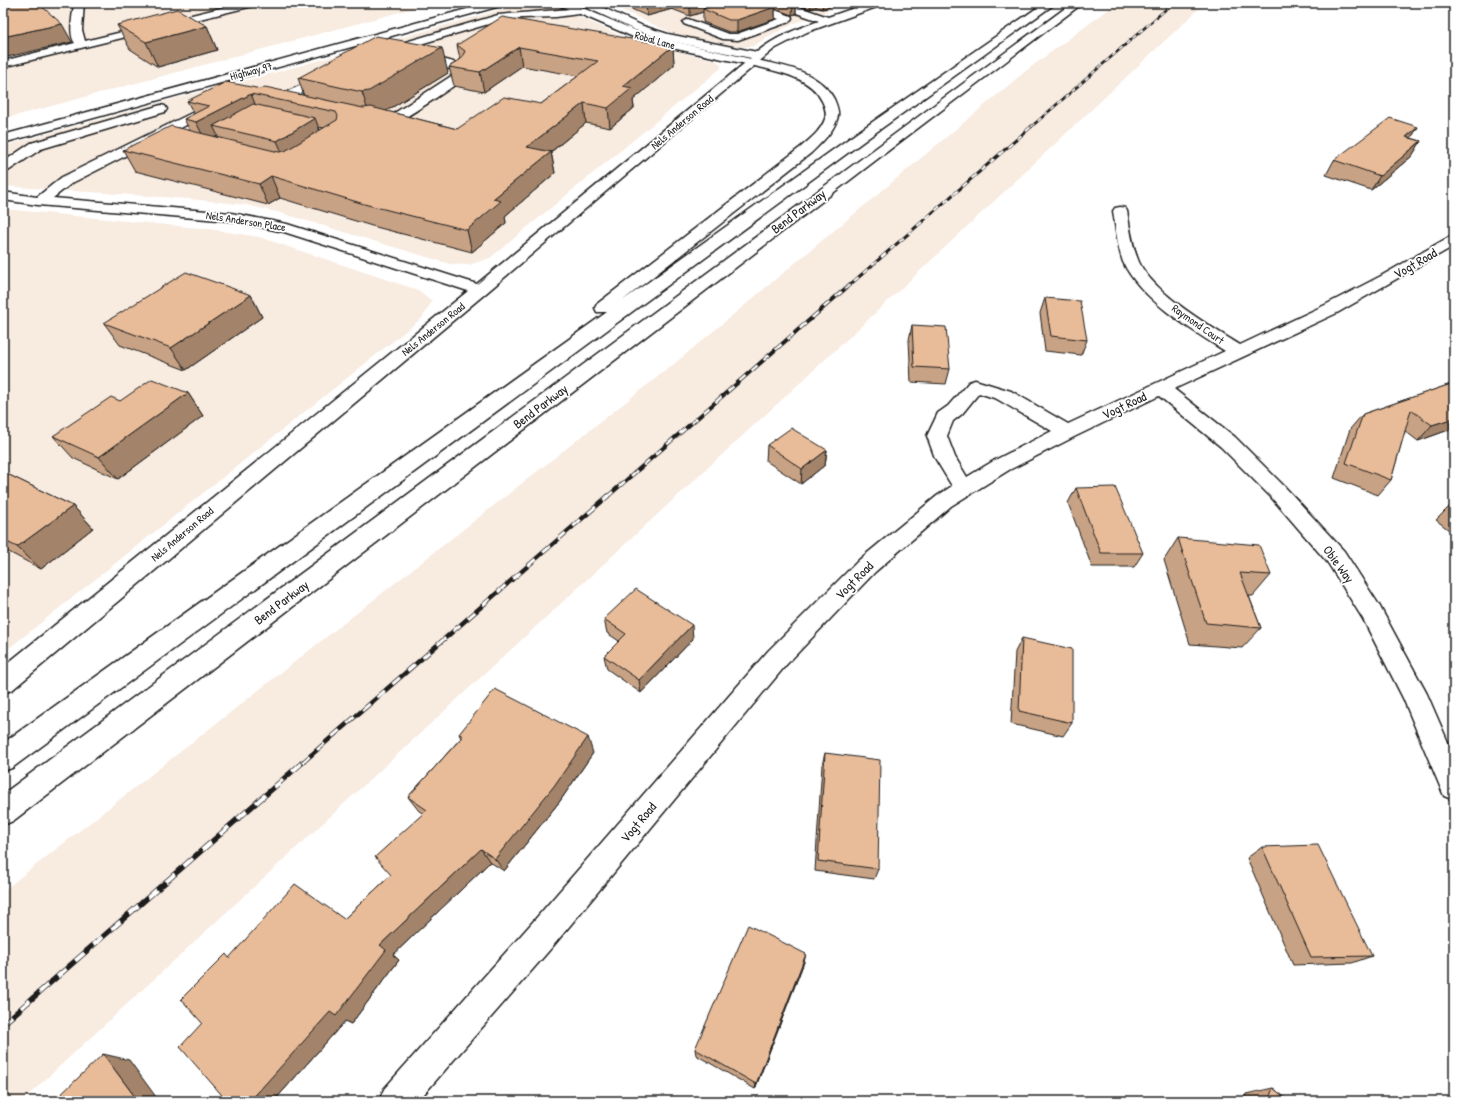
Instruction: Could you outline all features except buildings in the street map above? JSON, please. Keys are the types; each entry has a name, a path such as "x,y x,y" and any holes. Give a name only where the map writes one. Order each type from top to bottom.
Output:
{"main road":[{"path":"79,3 76,30 78,40 84,45"},
{"path":"3,64 253,3"},
{"name":"Highway 97","path":"3,139 500,3"},
{"name":"Robal Lane","path":"563,3 583,7 654,33 755,59"},
{"path":"778,3 829,21"},
{"name":"Nels Anderson Road","path":"3,682 480,290 774,44 789,36 878,3"},
{"name":"Bend Parkway","path":"3,759 857,140 1052,3"},
{"name":"Bend Parkway","path":"3,811 880,150 1078,3"},
{"path":"680,24 727,36 738,37 787,18 743,4"},
{"path":"374,55 387,49 498,18 522,15 556,14 583,7"},
{"name":"Robal Lane","path":"583,7 631,33 654,41 755,59"},
{"path":"654,33 702,17"},
{"path":"363,121 378,123 388,121 461,75 462,70 454,66 387,49"},
{"path":"524,382 609,303 806,150 827,128 832,118 832,109 824,92 813,83 799,75 755,59"},
{"path":"311,110 288,105 281,102 281,99 341,70"},
{"path":"40,201 67,180 218,104"},
{"path":"3,168 36,146 161,109"},
{"path":"156,136 178,141"},
{"name":"Nels Anderson Place","path":"3,196 40,201 231,217 280,226 480,290"},
{"name":"Raymond Court","path":"1120,210 1124,236 1134,266 1156,293 1186,318 1239,352"},
{"name":"Vogt Road","path":"396,1101 542,935 777,658 867,566 944,501 1002,465 1067,432 1331,309 1387,279 1454,240"},
{"path":"964,489 945,458 938,436 945,418 955,410 975,386 1004,395 1039,414 1067,432"},
{"name":"Obie Way","path":"1161,388 1228,442 1278,492 1336,557 1371,612 1414,694 1454,787"}],"shaded area":[{"path":"3,3 433,3 3,119"},
{"path":"606,3 849,3 795,23 753,46 743,47 674,34"},
{"path":"1117,3 1205,3 856,331 22,1101 3,1101 3,891 674,364 1027,70"},
{"path":"538,4 552,5 633,41 715,60 721,64 721,68 490,258 469,265 450,264 281,213 247,205 190,199 3,186 3,146 206,90 209,91 514,6"},
{"path":"3,209 209,229 259,237 418,290 432,301 422,318 3,653"}],"railway":[{"path":"1031,127 1173,3"},
{"path":"845,289 1032,126"},
{"path":"607,497 846,288"},
{"path":"302,763 608,496"},
{"path":"3,1024 303,762"}]}
